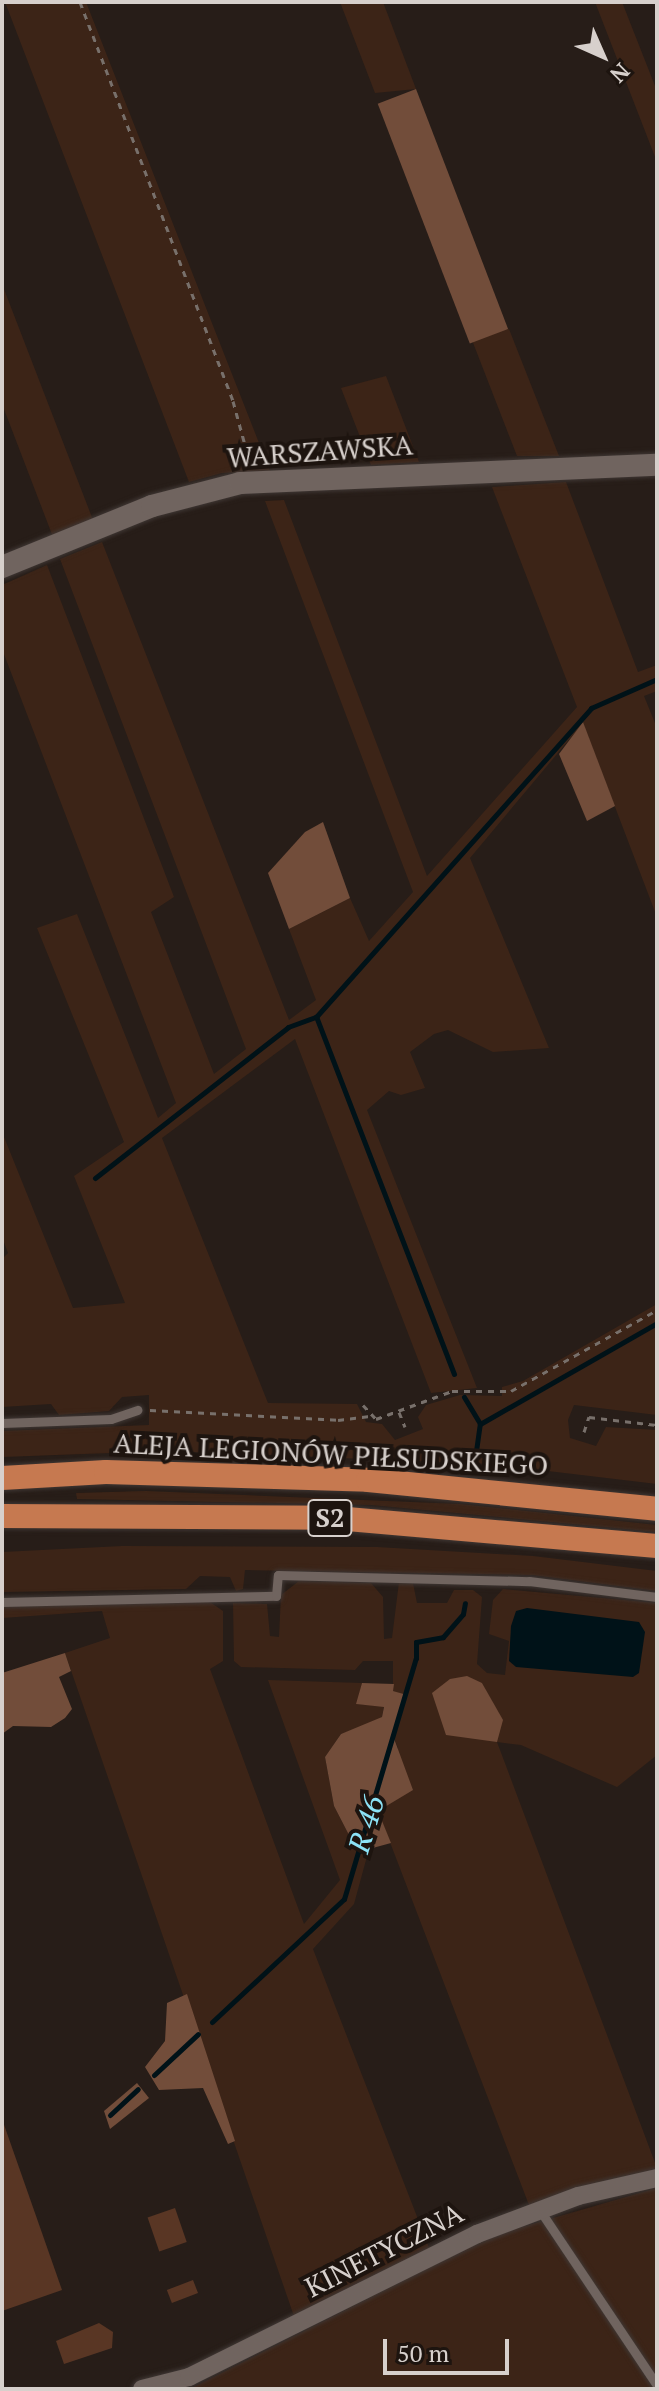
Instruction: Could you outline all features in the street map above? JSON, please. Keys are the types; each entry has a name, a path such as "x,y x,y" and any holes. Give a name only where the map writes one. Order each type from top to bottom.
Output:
{"highway":[{"name":"ALEJA LEGIONÓW PIŁSUDSKIEGO","path":"2,1478 106,1472 368,1480 657,1509"},
{"name":"S2","path":"2,1516 336,1518 657,1546"}],"street":[{"name":"WARSZAWSKA","path":"2,567 180,496 255,482 657,465"},
{"name":"KINETYCZNA","path":"142,2389 189,2377 477,2234 539,2209 657,2178"}],"lane":[{"path":"2,1423 111,1419 137,1410"},
{"path":"2,1602 276,1596 278,1575 529,1581 657,1597"},
{"path":"539,2209 657,2385"}],"path":[{"path":"80,2 233,401 255,482"},
{"path":"137,1410 338,1420 399,1412 452,1391 495,1394 527,1385 657,1310"},
{"path":"363,1405 370,1416"},
{"path":"399,1412 405,1427"},
{"path":"584,1432 589,1417 657,1425"}],"shaded area":[{"path":"5,2 86,2 270,471 222,473 189,482"},
{"path":"340,2 383,2 416,89 375,93"},
{"path":"595,2 622,2 657,91 657,162"},
{"path":"416,89 508,329 470,344 378,104"},
{"path":"2,284 93,520 53,537 2,404"},
{"path":"509,329 559,456 517,456 470,335"},
{"path":"386,376 419,462 371,465 341,388"},
{"path":"566,482 638,672 657,665 657,691 644,696 657,728 657,917 583,723 470,858 549,1048 493,1052 448,1030 434,1034 410,1052 425,1088 401,1095 389,1091 367,1110 477,1388 431,1393 295,1039 162,1138 268,1403 357,1404 366,1422 382,1424 395,1440 423,1429 418,1417 426,1405 460,1395 502,1396 502,1387 523,1381 657,1304 657,1415 574,1405 568,1420 570,1438 596,1446 606,1427 657,1430 657,1484 490,1464 166,1451 2,1457 2,1431 149,1425 149,1395 122,1397 109,1411 59,1415 51,1404 2,1407 2,1259 8,1253 2,1237 2,1132 73,1308 125,1303 74,1176 124,1142 37,928 77,914 158,1118 176,1103 2,649 2,585 47,565 174,897 151,912 214,1074 246,1049 60,559 102,542 289,1020 316,1000 289,929 350,898 369,941 413,892 265,501 284,500 427,876 577,707 492,487"},
{"path":"583,722 615,806 587,821 559,754"},
{"path":"323,822 350,898 289,929 268,873 305,832"},
{"path":"146,1491 460,1504 657,1525 657,1532 371,1505 77,1499 76,1493"},
{"path":"122,1546 377,1547 533,1556 657,1571 657,1591 532,1575 245,1570 243,1589 236,1591 230,1577 200,1576 186,1589 2,1592 2,1552"},
{"path":"299,1581 371,1583 383,1597 384,1639 392,1638 399,1582 413,1583 417,1603 447,1603 454,1590 473,1590 482,1597 477,1664 487,1673 505,1675 509,1641 489,1634 493,1600 503,1589 657,1603 657,1755 617,1787 521,1745 497,1742 657,2168 529,2205 378,1811 398,1748 392,1733 407,1696 393,1691 393,1661 363,1661 355,1670 241,1667 234,1661 233,1603 267,1604 270,1636 279,1637 281,1595","holes":["450,1679 482,1683 502,1720"]},
{"path":"210,1602 223,1611 223,1661 210,1669 304,1924 340,1880 268,1680 362,1683 357,1704 384,1706 382,1717 341,1734 325,1757 334,1806 350,1837 369,1849 354,1904 313,1949 430,2250 296,2322 65,1653 110,1638 102,1611 2,1618 2,1606"},
{"path":"527,1608 639,1622 645,1632 639,1673 633,1677 516,1667 509,1661 511,1626 516,1611"},
{"path":"65,1653 71,1671 59,1677 72,1709 65,1718 51,1727 13,1726 2,1734 2,1673"},
{"path":"467,1676 482,1683 503,1720 497,1742 446,1735 432,1693 450,1679"},
{"path":"362,1683 394,1684 393,1691 407,1695 392,1733 413,1790 378,1811 391,1843 369,1849 350,1837 334,1806 325,1757 341,1734 382,1717 384,1707 356,1704"},
{"path":"187,1994 235,2141 228,2144 203,2088 159,2090 145,2067 165,2041 167,2003"},
{"path":"137,2083 149,2098 110,2129 104,2111"},
{"path":"657,2188 657,2389 190,2389 491,2236"}],"building":[{"path":"2,2119 62,2290 2,2311"},
{"path":"175,2208 187,2242 159,2251 148,2217"},
{"path":"193,2280 198,2293 172,2303 167,2290"},
{"path":"99,2323 113,2332 112,2348 64,2364 56,2341"}],"waterway":[{"path":"454,1374 316,1017 591,708 657,679"},
{"path":"95,1178 288,1027 316,1017"},
{"name":"R 46","path":"480,1424 657,1323"},
{"path":"464,1397 480,1424"},
{"name":"R 46","path":"476,1451 480,1424"},
{"name":"R 46","path":"212,2022 344,1899 416,1658 416,1642 443,1637 463,1614 465,1603"},
{"name":"R 46","path":"154,2075 198,2034"},
{"name":"R 46","path":"110,2115 138,2089"}]}
